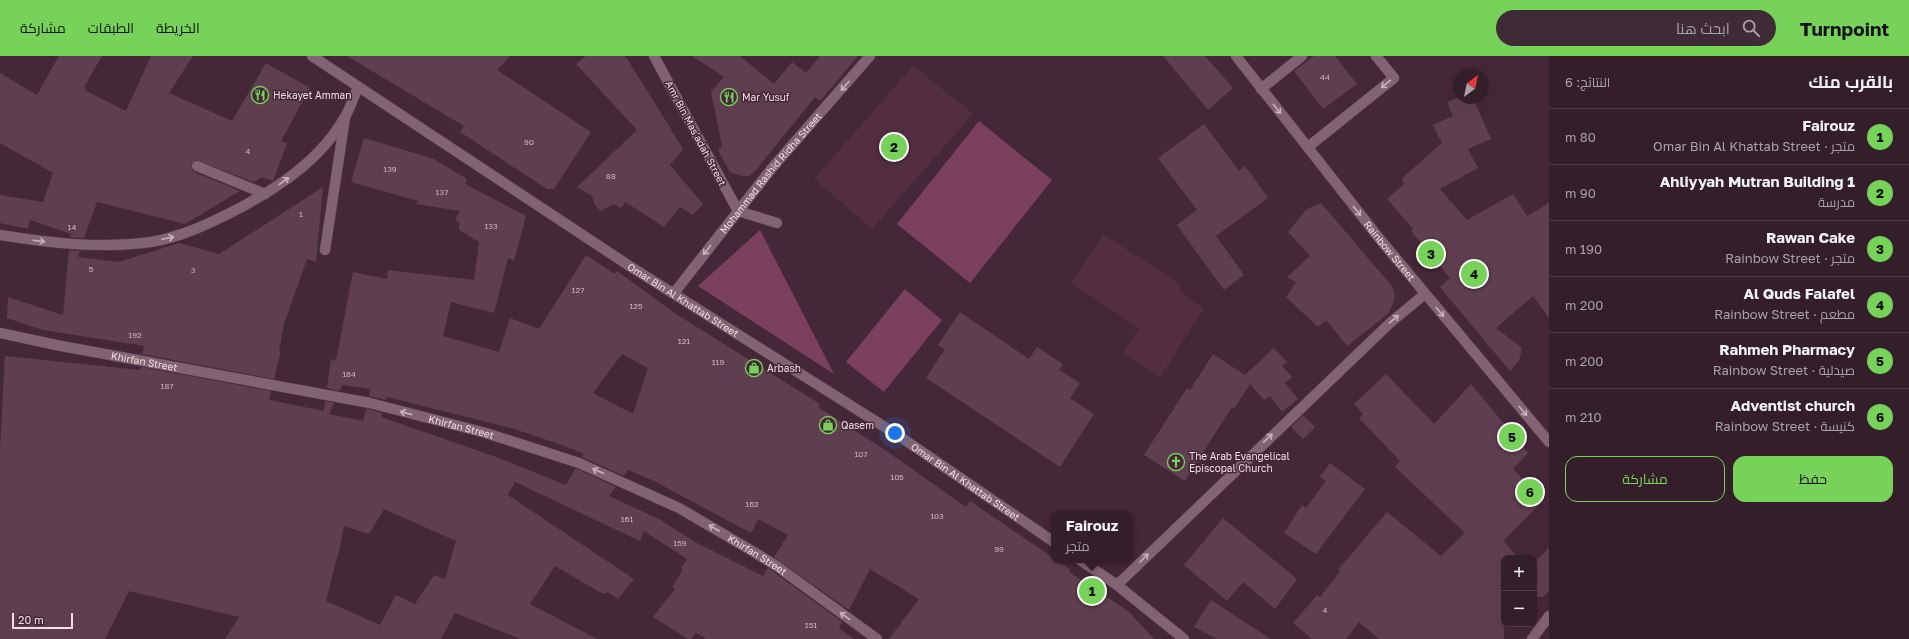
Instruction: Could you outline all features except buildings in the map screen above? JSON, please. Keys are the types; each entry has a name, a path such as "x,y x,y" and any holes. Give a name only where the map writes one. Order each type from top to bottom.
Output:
{"street":[{"name":"Omar Bin Al Khattab Street","path":"312,56 500,181 899,436 1051,540"},
{"name":"Amr Bin Masʻadah Street","path":"654,56 738,211"},
{"name":"Mohammad Rashid Ridha Street","path":"674,293 772,168 870,56"},
{"name":"Rainbow Street","path":"1236,56 1425,294 1549,442"},
{"path":"1261,89 1302,56"},
{"path":"1308,147 1394,78 1376,56"},
{"path":"325,250 346,116 358,87"},
{"path":"0,235 50,242 118,245 151,242 177,236 200,228 265,194 309,162 346,116"},
{"path":"196,166 265,194"},
{"path":"738,211 777,223"},
{"path":"1117,585 1390,323 1425,294"},
{"name":"Khirfan Street","path":"3,336 370,403 486,433 579,463 679,508 754,552 778,567 876,639"},
{"path":"1084,563 1117,585 1184,639"},
{"path":"1532,639 1549,616"}],"shaded area":[{"path":"913,66 973,114 872,229 814,179"},
{"path":"979,121 1052,180 970,283 897,224"},
{"path":"760,230 834,374 698,286"},
{"path":"1103,234 1182,286 1179,291 1204,309 1160,377 1123,353 1139,328 1071,283"},
{"path":"905,289 942,320 884,392 846,362"}],"place":[{"name":"Hekayet Amman","path":"260,95"},
{"name":"Mar Yusuf","path":"729,97"},
{"name":"Ahliyyah Mutran Building 1","path":"894,147"},
{"name":"Rawan Cake","path":"1431,254"},
{"name":"Al Quds Falafel","path":"1474,274"},
{"name":"Arbash","path":"754,368"},
{"name":"Qasem","path":"828,425"},
{"name":"Rahmeh Pharmacy","path":"1512,437"},
{"name":"The Arab Evangelical Episcopal Church","path":"1176,462"},
{"name":"Adventist church","path":"1530,492"},
{"name":"Fairouz","path":"1092,591"}]}
